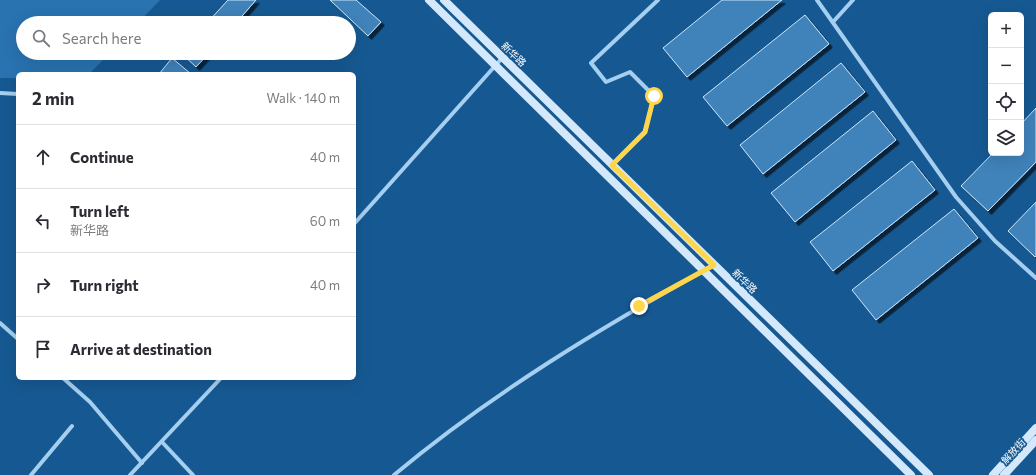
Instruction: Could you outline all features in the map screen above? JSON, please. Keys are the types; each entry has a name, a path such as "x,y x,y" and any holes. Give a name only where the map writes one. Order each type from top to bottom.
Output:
{"main road":[{"path":"429,0 911,475"},
{"name":"新华路","path":"444,0 929,475"},
{"path":"993,475 1036,428"},
{"name":"解放街","path":"1004,475 1036,440"}],"street":[{"path":"612,165 645,132 654,96 630,72 606,82 591,63 658,0"},
{"path":"817,0 956,197 995,241 1036,278"},
{"path":"833,22 853,0"},
{"path":"356,222 503,57"},
{"path":"0,93 16,94"},
{"path":"394,475 432,443 514,384 639,306 714,265"},
{"path":"0,323 16,336"},
{"path":"65,380 90,402 142,463"},
{"path":"130,475 219,380"},
{"path":"30,475 72,426"},
{"path":"162,442 193,475"}],"shaded area":[{"path":"0,0 160,0 145,16 16,16 16,60 103,60 91,72 16,72 16,78 0,78"}],"building":[{"path":"228,0 256,0 242,16 213,16"},
{"path":"330,0 356,0 381,22 368,36 356,25 356,16 347,16"},
{"path":"722,0 782,0 687,77 663,48"},
{"path":"805,15 829,44 727,126 703,97"},
{"path":"170,60 174,60 189,72 161,72"},
{"path":"188,60 202,60 196,67"},
{"path":"841,63 865,92 763,174 740,145"},
{"path":"1036,108 1036,162 988,211 961,186 990,156 1024,156 1024,121"},
{"path":"873,111 896,140 795,222 771,193"},
{"path":"912,161 935,190 833,271 810,242"},
{"path":"1036,202 1036,256 1035,257 1008,231"},
{"path":"954,209 978,238 876,320 852,290"}],"route":[{"path":"639,306 714,265 612,165 645,132 654,96"}]}
